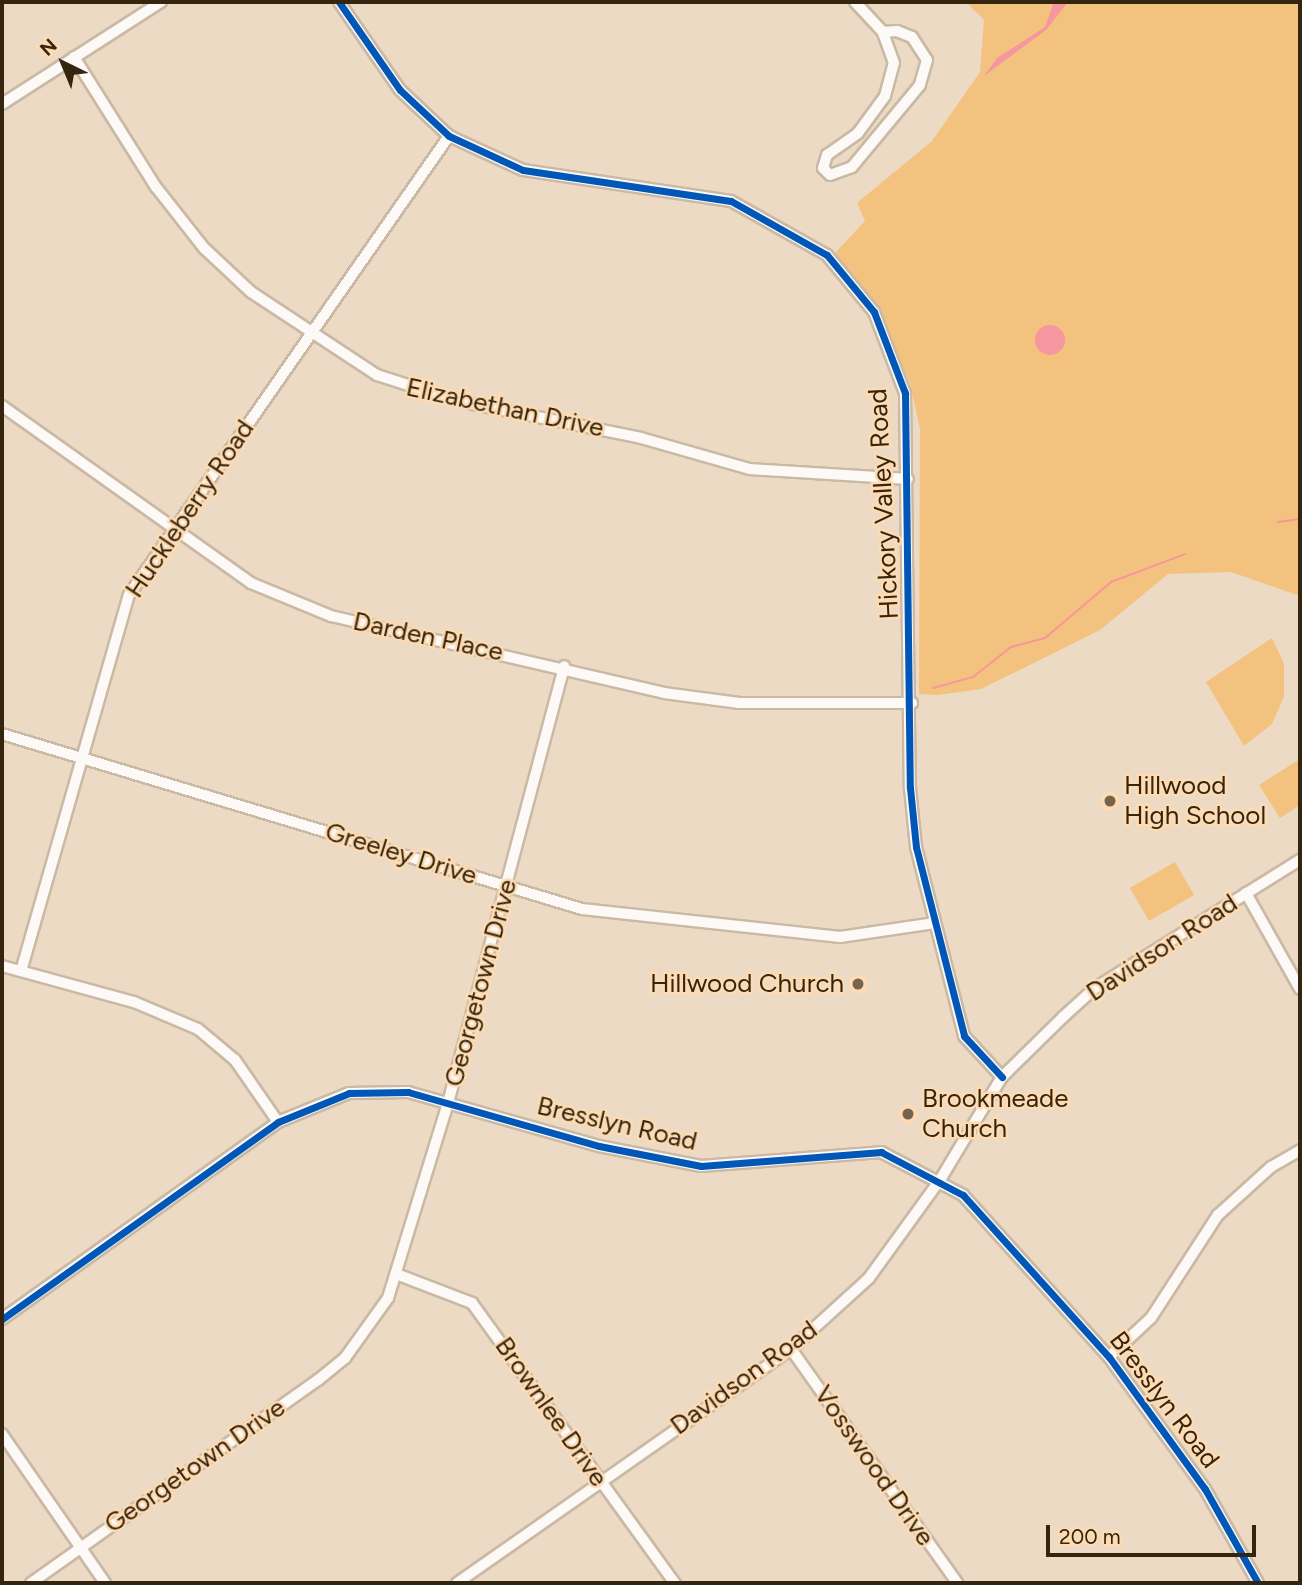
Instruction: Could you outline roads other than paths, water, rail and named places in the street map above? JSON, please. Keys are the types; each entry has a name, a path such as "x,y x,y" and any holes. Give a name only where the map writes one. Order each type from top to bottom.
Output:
{"street":[{"path":"2,104 161,2"},
{"name":"Hickory Valley Road","path":"339,2 400,90 449,136 523,170 731,201 827,255 857,288 885,336 905,393 916,847 964,1036 1002,1077"},
{"path":"855,2 883,32 894,63 885,96 858,133 827,155 824,168 830,175 852,167 906,108 920,85 927,60 912,37 883,32"},
{"name":"Elizabethan Drive","path":"74,57 179,219 251,292 377,375 458,401 641,438 750,469 908,478"},
{"path":"885,96 906,108"},
{"name":"Huckleberry Road","path":"21,971 121,612 172,530 449,136"},
{"name":"Darden Place","path":"2,406 172,530 251,583 331,616 564,666 640,688 739,703 912,704"},
{"name":"Georgetown Drive","path":"31,1583 345,1358 372,1324 399,1275 509,886 564,666"},
{"name":"Greeley Drive","path":"2,734 78,761 582,909 840,937 934,923"},
{"name":"Davidson Road","path":"457,1583 791,1349 869,1278 940,1180 1002,1077 1095,988 1300,860"},
{"path":"1246,893 1300,989"},
{"path":"2,966 134,1002 198,1028 235,1060 278,1122"},
{"name":"Bresslyn Road","path":"2,1319 278,1122 349,1093 404,1092 665,1161 718,1167 881,1152 940,1180 963,1195 1109,1357 1205,1489 1258,1583"},
{"path":"1109,1357 1151,1318 1218,1215 1300,1150"},
{"name":"Brownlee Drive","path":"399,1275 472,1303 675,1583"},
{"name":"Vosswood Drive","path":"791,1349 957,1583"},
{"path":"2,1434 106,1583"}],"waterway":[{"path":"1278,522 1300,519"},
{"path":"933,688 973,677 1011,647 1045,638 1111,582 1185,554"}],"place":[{"name":"Hillwood High School","path":"1110,801"},
{"name":"Hillwood Church","path":"858,984"},
{"name":"Brookmeade Church","path":"908,1114"}]}
